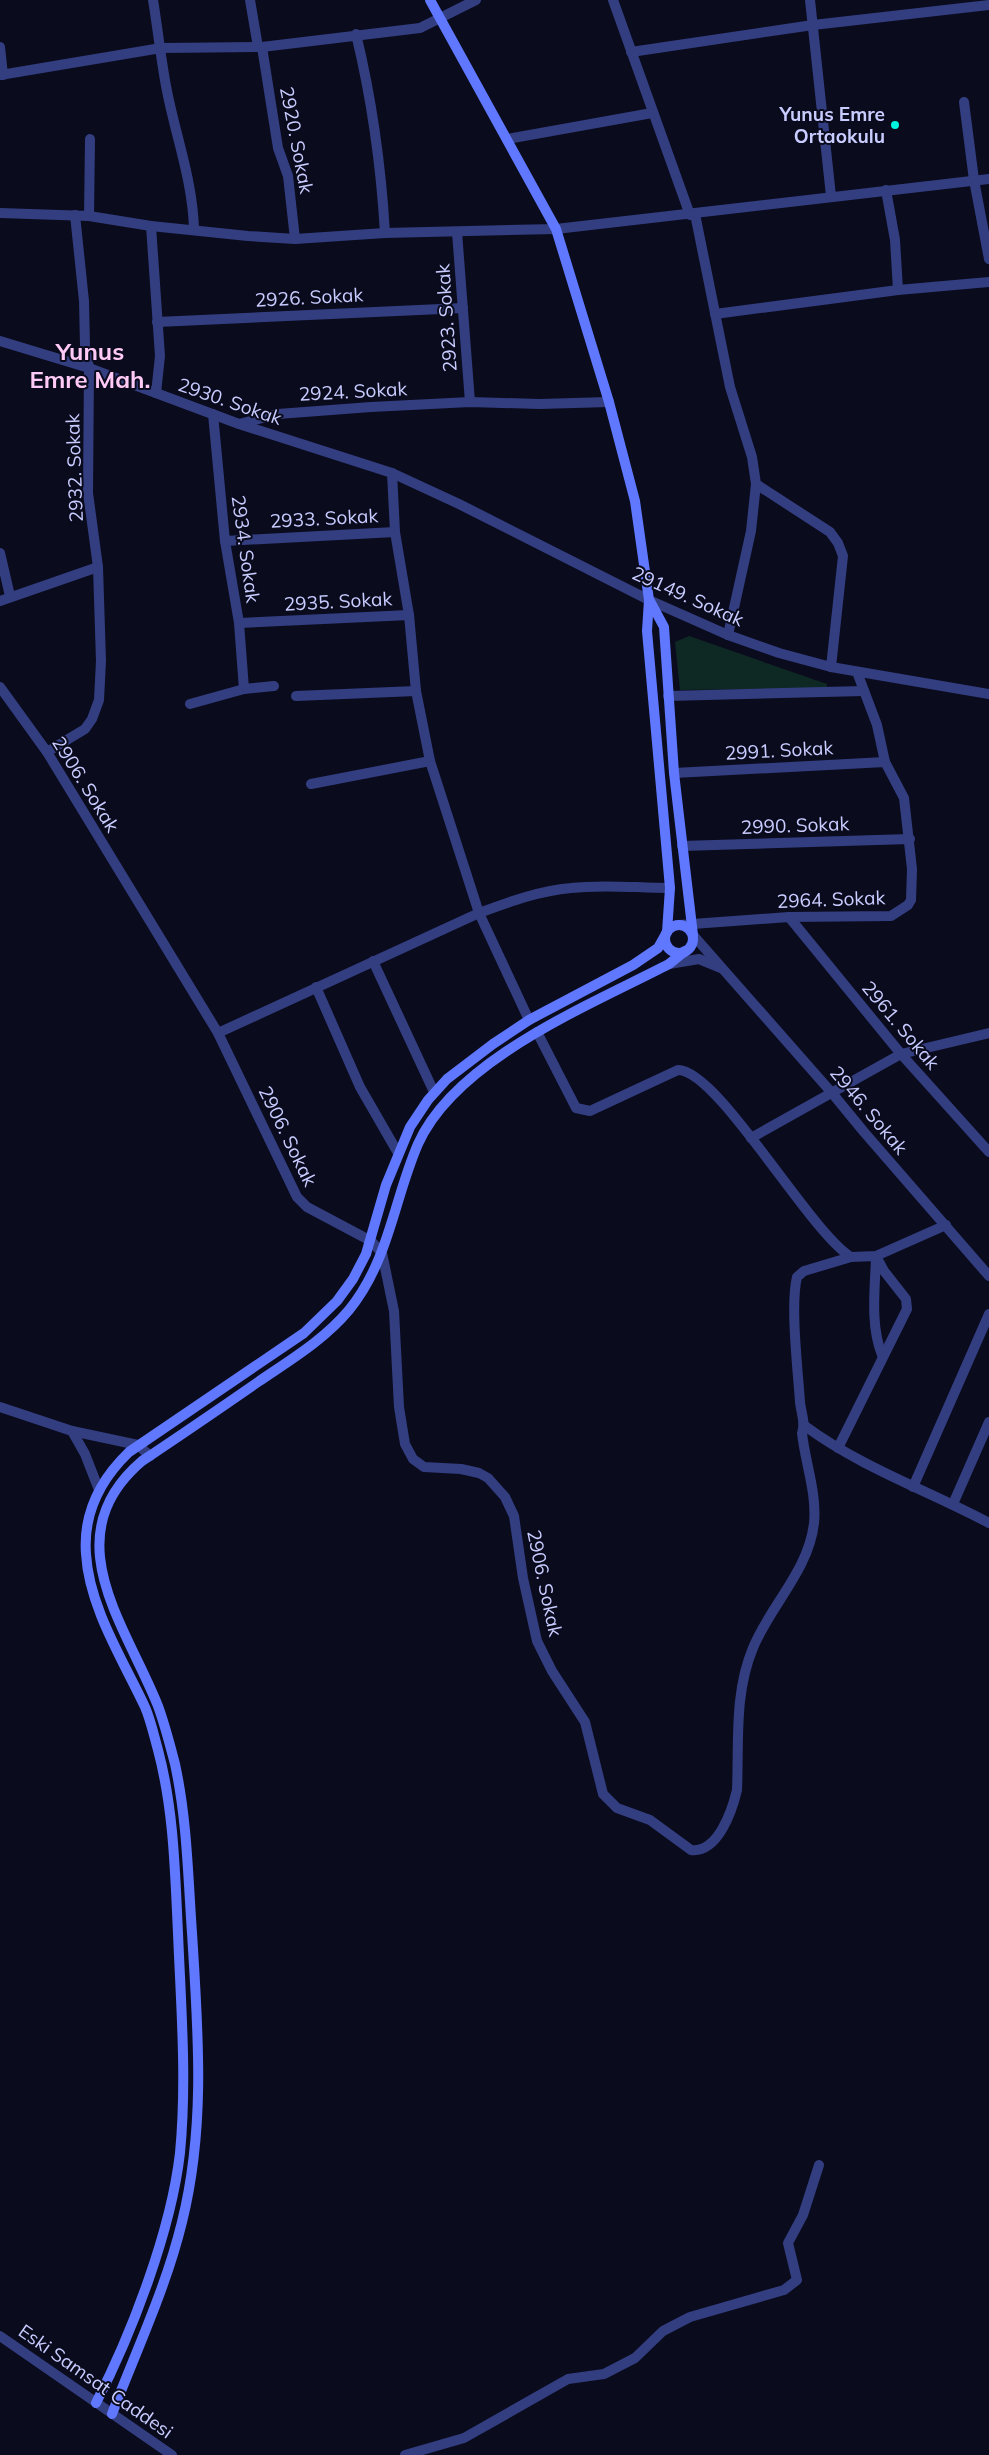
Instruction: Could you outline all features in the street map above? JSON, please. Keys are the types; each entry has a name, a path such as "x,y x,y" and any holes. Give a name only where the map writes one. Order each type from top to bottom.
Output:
{"main road":[{"path":"430,0 556,229 609,402 635,501 649,600 646,631 670,888 665,942 669,948 678,953 686,951"},
{"path":"112,2414 154,2308 178,2237 195,2158 198,2117 199,2044 185,1822 180,1792 171,1748 158,1705 129,1645 104,1586 100,1557 101,1528 109,1505 127,1476 152,1454 314,1344 353,1305 370,1280 382,1253 409,1166 432,1120 461,1087 537,1032 669,964 692,944 692,929 674,773 664,627 649,600"},
{"path":"96,2403 111,2374 139,2303 163,2233 179,2156 184,2092 172,1823 162,1766 148,1717 92,1590 85,1542 86,1526 99,1490 116,1466 142,1443 304,1333 345,1290 360,1267 370,1241 386,1184 398,1153 414,1119 434,1092 458,1070 529,1020 641,960 658,948 672,927 680,925 692,929"}],"street":[{"path":"153,0 167,90 194,211 194,230"},
{"name":"2920. Sokak","path":"250,0 278,148 288,176 296,239"},
{"path":"0,47 1,75 161,48 260,48 356,34 420,28 476,0"},
{"path":"613,0 652,113 692,214 730,387 752,457 756,484 751,531 728,635"},
{"path":"810,0 831,196"},
{"path":"631,52 813,25 989,5"},
{"path":"356,34 370,92 381,173 385,233"},
{"path":"964,102 974,180 989,259"},
{"path":"506,138 652,113"},
{"path":"89,216 90,139"},
{"path":"0,213 89,216 150,226 296,239 385,233 556,229 989,178"},
{"path":"886,190 895,240 898,290"},
{"path":"75,215 84,301 85,346 89,368"},
{"path":"150,226 160,356 156,393"},
{"name":"2923. Sokak","path":"457,232 470,402"},
{"path":"715,314 898,290 989,282"},
{"name":"2926. Sokak","path":"157,322 463,308"},
{"name":"2930. Sokak","path":"0,341 89,368 239,424 392,473"},
{"name":"2932. Sokak","path":"47,752 84,729 97,708 101,662 98,567 88,493 89,368"},
{"name":"2924. Sokak","path":"239,424 278,414 470,402 539,404 609,402"},
{"name":"2934. Sokak","path":"213,414 225,541 239,623 244,689"},
{"path":"392,473 395,532 409,615 416,691 430,762 479,913 529,1020"},
{"name":"29149. Sokak","path":"392,473 459,504 649,600 728,635 779,653 831,667 989,694"},
{"path":"756,484 830,532 838,543 842,556 842,571 831,667"},
{"name":"2933. Sokak","path":"225,541 395,532"},
{"path":"0,553 10,596"},
{"path":"0,601 98,567"},
{"name":"2935. Sokak","path":"239,623 409,615"},
{"name":"2964. Sokak","path":"692,929 789,917 890,916 908,905 911,900 910,839 904,798 885,762 877,726 857,672"},
{"path":"190,704 244,689 274,686"},
{"name":"2906. Sokak","path":"0,687 47,752 218,1033 297,1197 308,1207 370,1241 382,1253 394,1312 399,1407 403,1437 410,1455 418,1464 428,1468 461,1469 479,1473 488,1478 505,1498 514,1516 523,1578 537,1641 552,1671 585,1722 603,1794 618,1808 650,1820 691,1850 696,1851 711,1843 734,1803 737,1790 739,1712 749,1658 761,1629 804,1556 814,1524 811,1485 802,1433 805,1426 801,1408 796,1333 795,1290 797,1277 804,1271 851,1258 876,1256 946,1225"},
{"path":"296,696 416,691"},
{"path":"668,696 864,691"},
{"path":"311,784 430,762"},
{"name":"2991. Sokak","path":"674,773 885,762"},
{"name":"2990. Sokak","path":"682,846 910,839"},
{"path":"218,1033 316,986 479,913 534,894 569,888 670,888"},
{"name":"2961. Sokak","path":"789,917 901,1054 989,1152"},
{"name":"2946. Sokak","path":"692,929 722,969 832,1093 989,1276"},
{"path":"686,951 722,969"},
{"path":"669,964 699,959"},
{"path":"373,961 434,1092"},
{"path":"316,986 360,1087 398,1153"},
{"path":"537,1032 579,1110 590,1111 672,1072 685,1070 697,1076 730,1110 824,1231 851,1258"},
{"path":"751,1138 901,1054 989,1033"},
{"path":"838,1448 882,1355 907,1309 908,1302 884,1271 876,1256"},
{"path":"876,1256 875,1319 878,1343 882,1355"},
{"path":"913,1488 989,1314"},
{"path":"0,1407 72,1431 142,1443 152,1454"},
{"path":"953,1504 989,1422"},
{"path":"805,1426 856,1460 913,1488 953,1504 989,1523"},
{"path":"72,1431 85,1454 99,1490"},
{"path":"405,2455 464,2438 568,2379 604,2374 635,2358 663,2331 690,2317 784,2290 797,2280 788,2243 803,2215 819,2165"},
{"name":"Eski Samsat Caddesi","path":"0,2336 172,2455"}],"green space":[{"path":"689,636 827,684 827,688 680,690 675,642"}],"place":[{"name":"Yunus Emre Ortaokulu","path":"895,125"}],"district":[{"name":"Yunus Emre Mah.","path":"90,365"}]}
